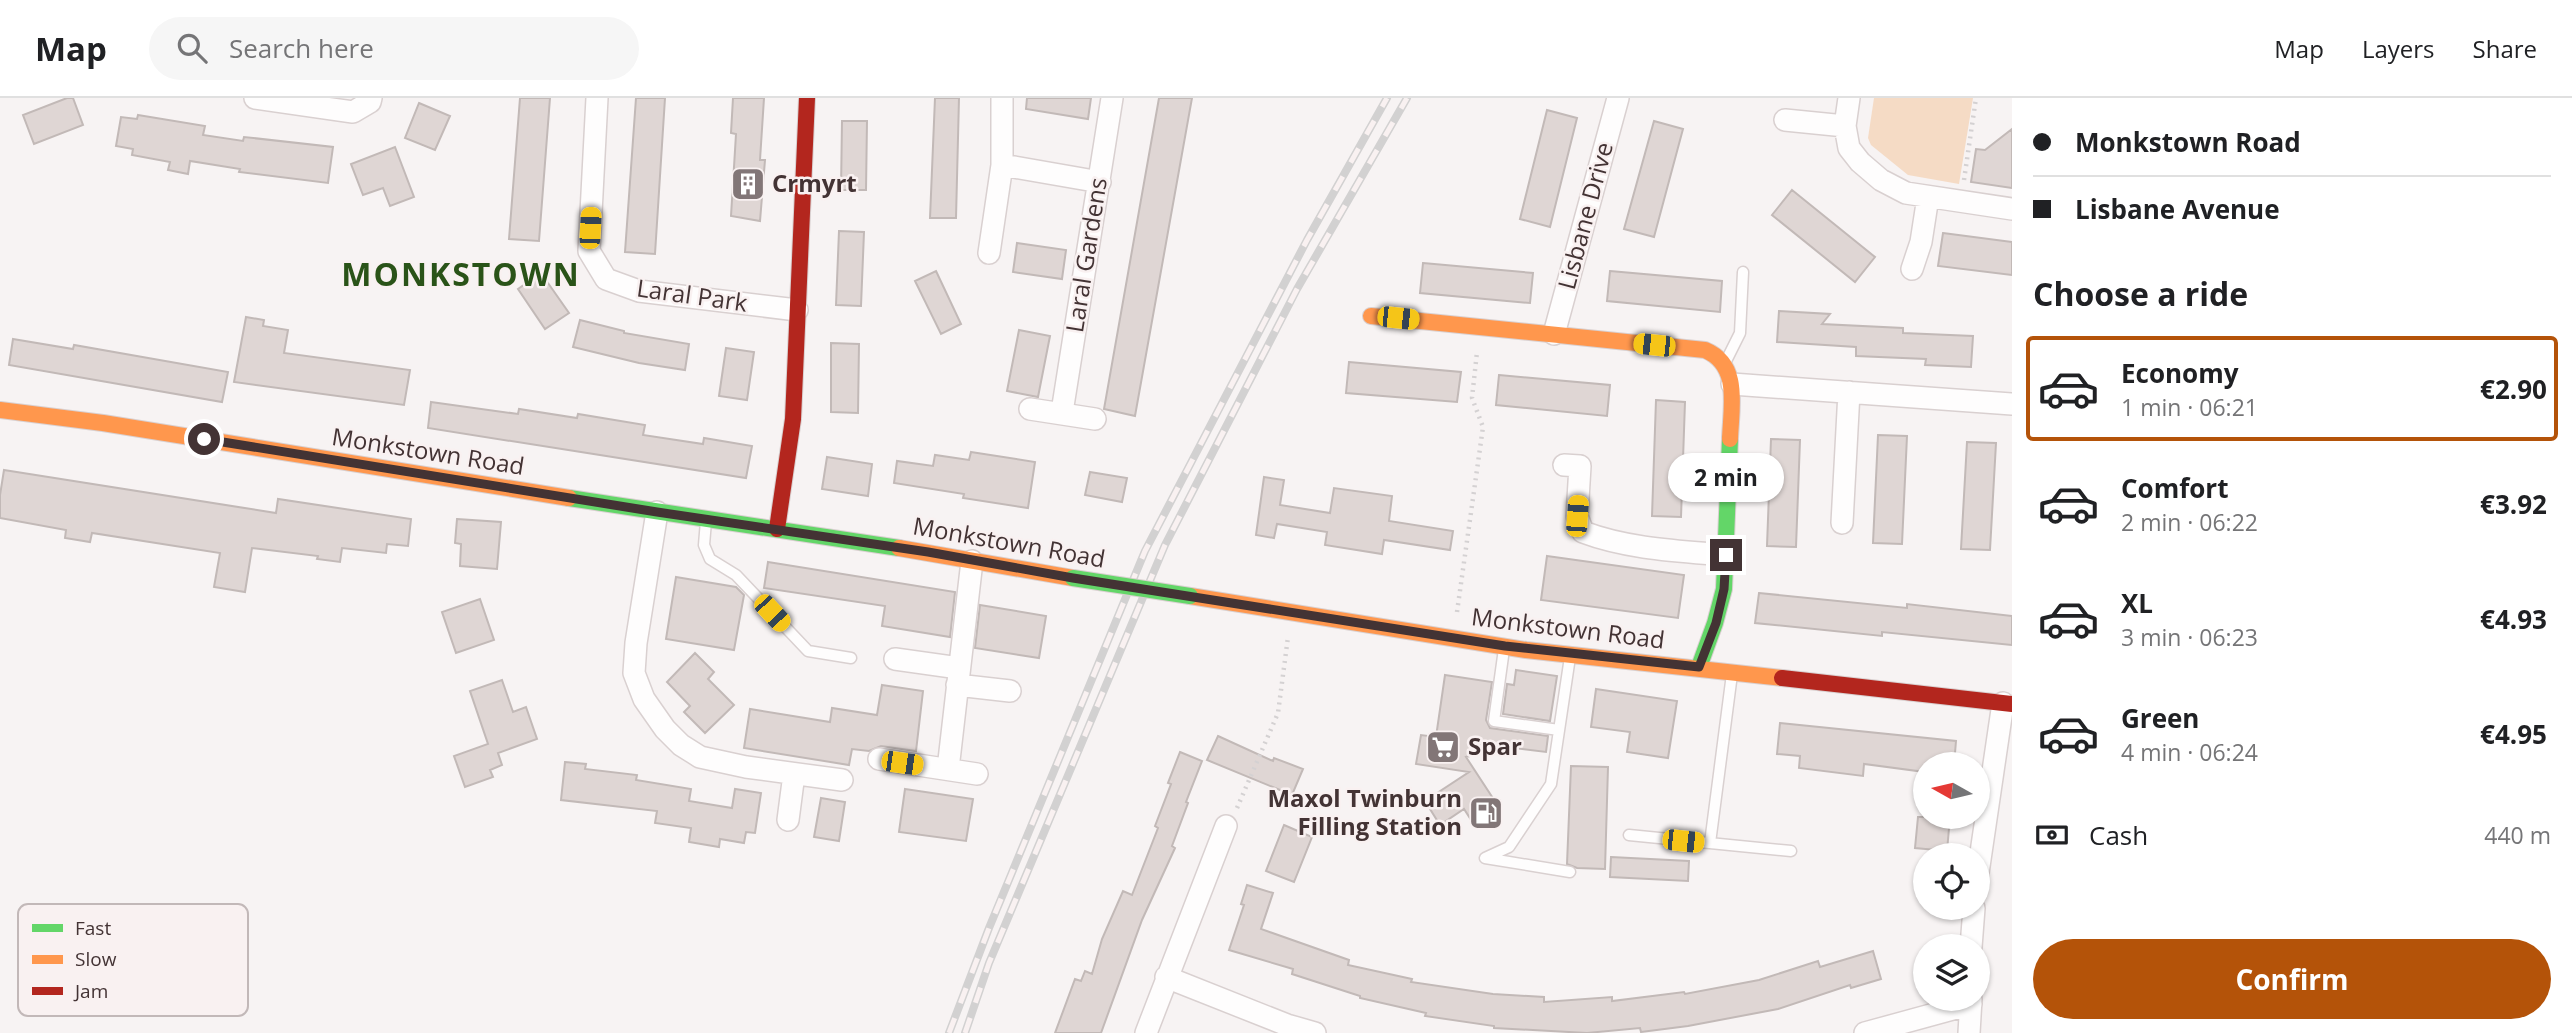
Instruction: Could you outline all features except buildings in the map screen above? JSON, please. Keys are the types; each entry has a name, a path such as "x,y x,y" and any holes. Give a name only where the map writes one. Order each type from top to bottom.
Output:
{"street":[{"path":"255,98 353,112 370,102 371,98"},
{"name":"Laral Park","path":"597,98 589,251 606,279 639,291 797,310"},
{"path":"777,529 793,419 807,98"},
{"path":"989,253 1002,165 1002,98"},
{"name":"Laral Gardens","path":"1062,412 1112,98"},
{"name":"Lisbane Drive","path":"1554,334 1618,98"},
{"path":"1849,98 1845,126 1849,148 1860,162 1881,180 1906,193 2012,209"},
{"path":"1785,120 1845,126"},
{"path":"1002,165 1100,183"},
{"path":"1912,269 1921,242 1928,197"},
{"path":"1371,316 1704,350 1718,355 1725,363 1732,384 1724,589 1716,623 1699,667"},
{"path":"1732,384 2012,404"},
{"path":"1842,523 1849,392"},
{"path":"1030,409 1095,419"},
{"name":"Monkstown Road","path":"0,410 103,423 1505,646 2007,703"},
{"path":"1564,464 1580,466 1577,516 1583,533 1605,541 1726,555"},
{"path":"657,512 636,643 634,673 644,699 673,737 700,758 842,780"},
{"path":"948,769 972,561"},
{"path":"895,659 1010,691"},
{"path":"1983,843 2007,703"},
{"path":"879,760 977,774"},
{"path":"788,820 794,774"},
{"path":"1146,1033 1226,826"},
{"path":"1166,977 1287,1025 1315,1033"},
{"path":"1865,1033 1940,1011"},
{"path":"1969,1033 1970,1011"}],"lane":[{"path":"1725,363 1740,333 1743,272"},
{"path":"707,520 704,545 710,559 736,575 807,651 851,658"},
{"path":"1505,646 1494,721 1559,730"},
{"path":"1570,872 1485,858 1509,847 1551,784 1571,654"},
{"path":"1710,843 1732,671"},
{"path":"1629,835 1791,851"}],"path":[{"path":"1961,202 1976,98"},
{"path":"1453,638 1483,426 1472,398 1480,326"},
{"path":"1226,826 1239,805 1278,713 1289,612"}],"shaded area":[{"path":"1874,98 1973,98 1959,184 1908,175 1871,145 1868,138"}],"railway":[{"path":"949,1033 989,928 1145,551 1307,240 1387,98"},
{"path":"965,1033 989,963 1165,545 1297,289 1407,98"}],"traffic: fast":[{"path":"1699,667 1724,589 1730,439"},
{"path":"569,498 899,548"},
{"path":"1073,578 1190,596"}],"traffic: slow":[{"path":"1371,316 1705,350 1716,357 1729,376 1732,401 1730,439"},
{"path":"0,410 103,423 569,498"},
{"path":"899,548 1073,578"},
{"path":"1190,596 1526,650 1782,678"}],"traffic: jam":[{"path":"777,529 793,419 807,98"},
{"path":"1782,678 2012,704"}],"place":[{"name":"Crmyrt","path":"748,184"},
{"name":"Spar","path":"1443,747"},
{"name":"Maxol Twinburn Filling Station","path":"1486,813"}],"district":[{"name":"MONKSTOWN","path":"461,275"}],"route":[{"path":"204,439 707,520 928,552 1073,578 1526,650 1699,667 1716,623 1724,589 1726,555"}]}
